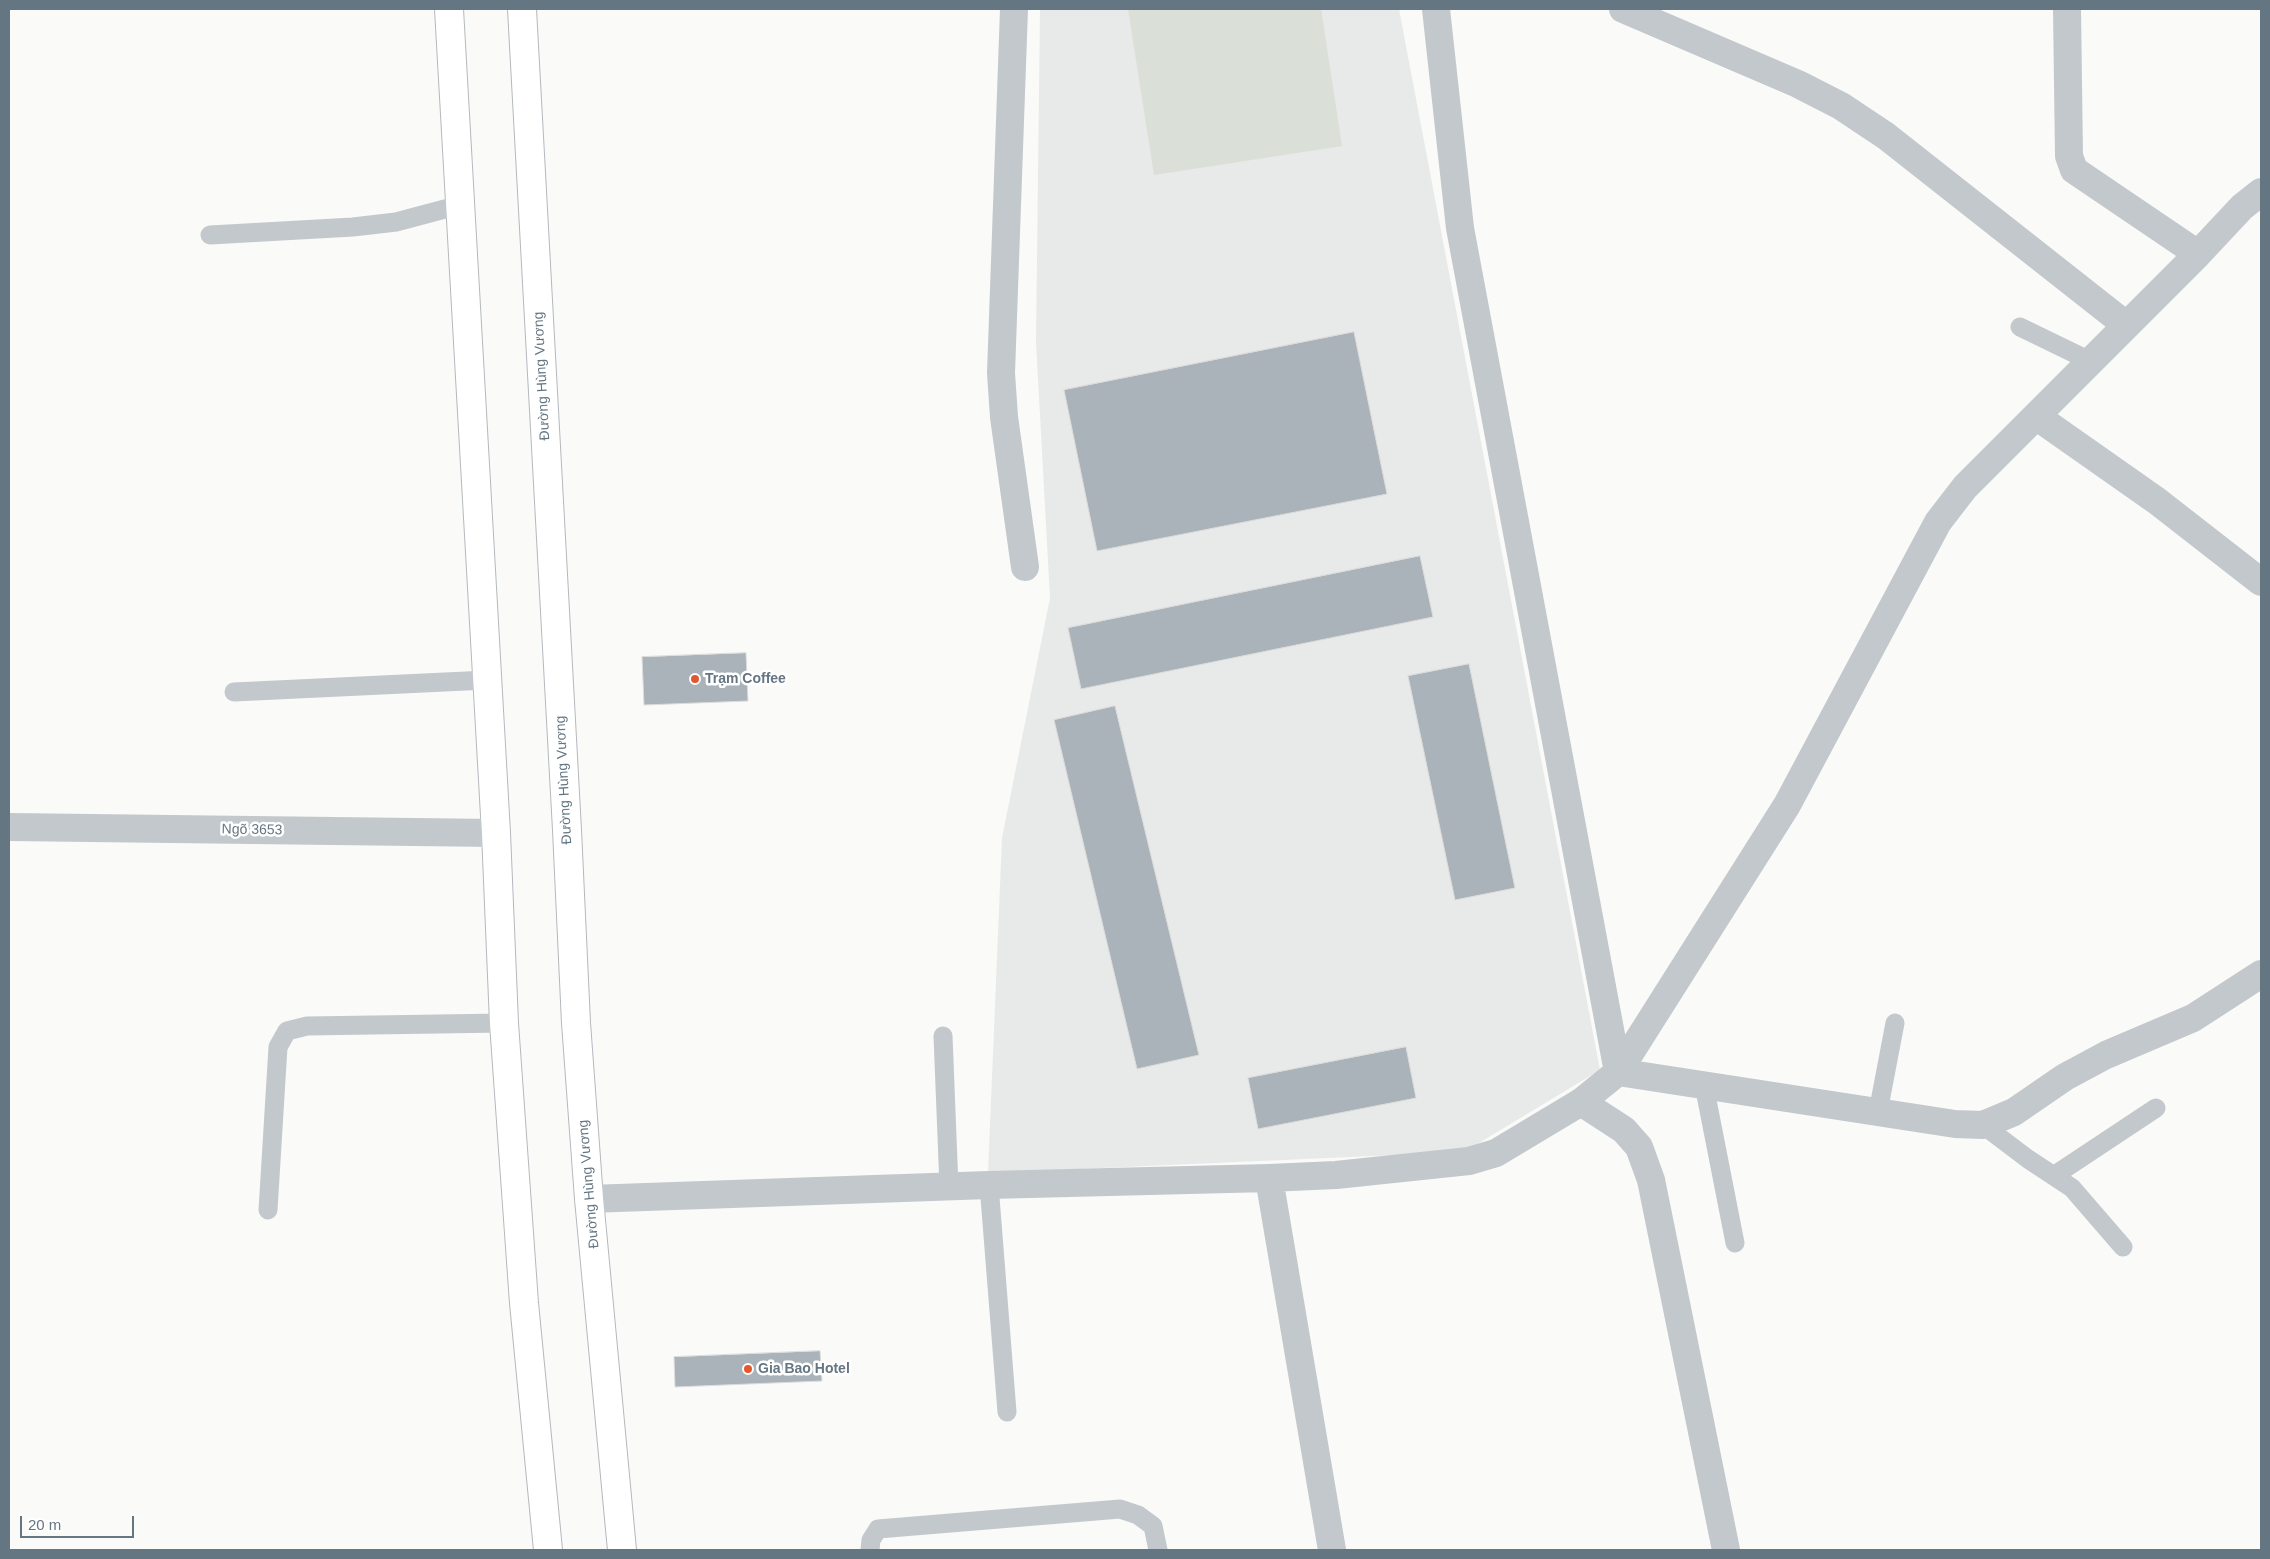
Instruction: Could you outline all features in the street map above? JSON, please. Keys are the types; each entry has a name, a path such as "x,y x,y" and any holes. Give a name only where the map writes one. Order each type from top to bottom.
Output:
{"highway":[{"path":"449,9 488,680 504,1023 524,1303 548,1550"},
{"name":"Đường Hùng Vương","path":"522,9 576,1023 589,1200 622,1550"}],"street":[{"path":"1014,9 1001,373 1004,417 1025,567"},
{"path":"1436,9 1460,228 1618,1072"},
{"path":"1623,9 1798,84 1841,106 1886,136 2126,325"},
{"path":"2068,9 2069,156 2074,170 2198,254"},
{"path":"589,1200 948,1186 1336,1175 1469,1161 1496,1153 1581,1102 1618,1072 1787,805 1938,522 1965,487 2198,254 2242,207 2261,192"},
{"path":"2036,416 2157,500 2261,582"},
{"name":"Ngõ 3653","path":"9,827 496,833"},
{"path":"1618,1072 1955,1124 1983,1125 2014,1112 2065,1078 2106,1055 2193,1018 2261,974"},
{"path":"1581,1102 1624,1130 1639,1147 1651,1180 1726,1550"},
{"path":"1269,1178 1332,1550"}],"lane":[{"path":"210,234 353,227 396,222 460,205"},
{"path":"2020,327 2090,361"},
{"path":"234,692 488,680"},
{"path":"268,1210 278,1047 287,1031 307,1026 504,1023"},
{"path":"1878,1112 1895,1023"},
{"path":"943,1036 948,1186"},
{"path":"1704,1085 1735,1243"},
{"path":"2055,1175 2156,1108"},
{"path":"1983,1125 2072,1188 2123,1247"},
{"path":"989,1185 1007,1412"},
{"path":"870,1550 871,1540 878,1529 1120,1509 1138,1515 1153,1526 1158,1550"}],"shaded area":[{"path":"1040,9 1399,9 1600,1070 1464,1152 988,1173 1002,838 1050,598 1036,342"},
{"path":"1128,9 1321,9 1342,146 1154,175"}],"building":[{"path":"1354,332 1387,494 1097,551 1064,390"},
{"path":"1420,556 1433,617 1081,689 1068,628"},
{"name":"Trạm Coffee","path":"746,653 748,701 644,705 642,657"},
{"path":"1469,664 1515,888 1455,900 1408,676"},
{"path":"1115,706 1199,1055 1137,1069 1054,720"},
{"path":"1406,1047 1416,1098 1258,1129 1248,1078"},
{"name":"Gia Bao Hotel","path":"820,1351 822,1381 675,1387 674,1357"}],"place":[{"name":"Trạm Coffee","path":"695,679"},
{"name":"Gia Bao Hotel","path":"748,1369"}]}
